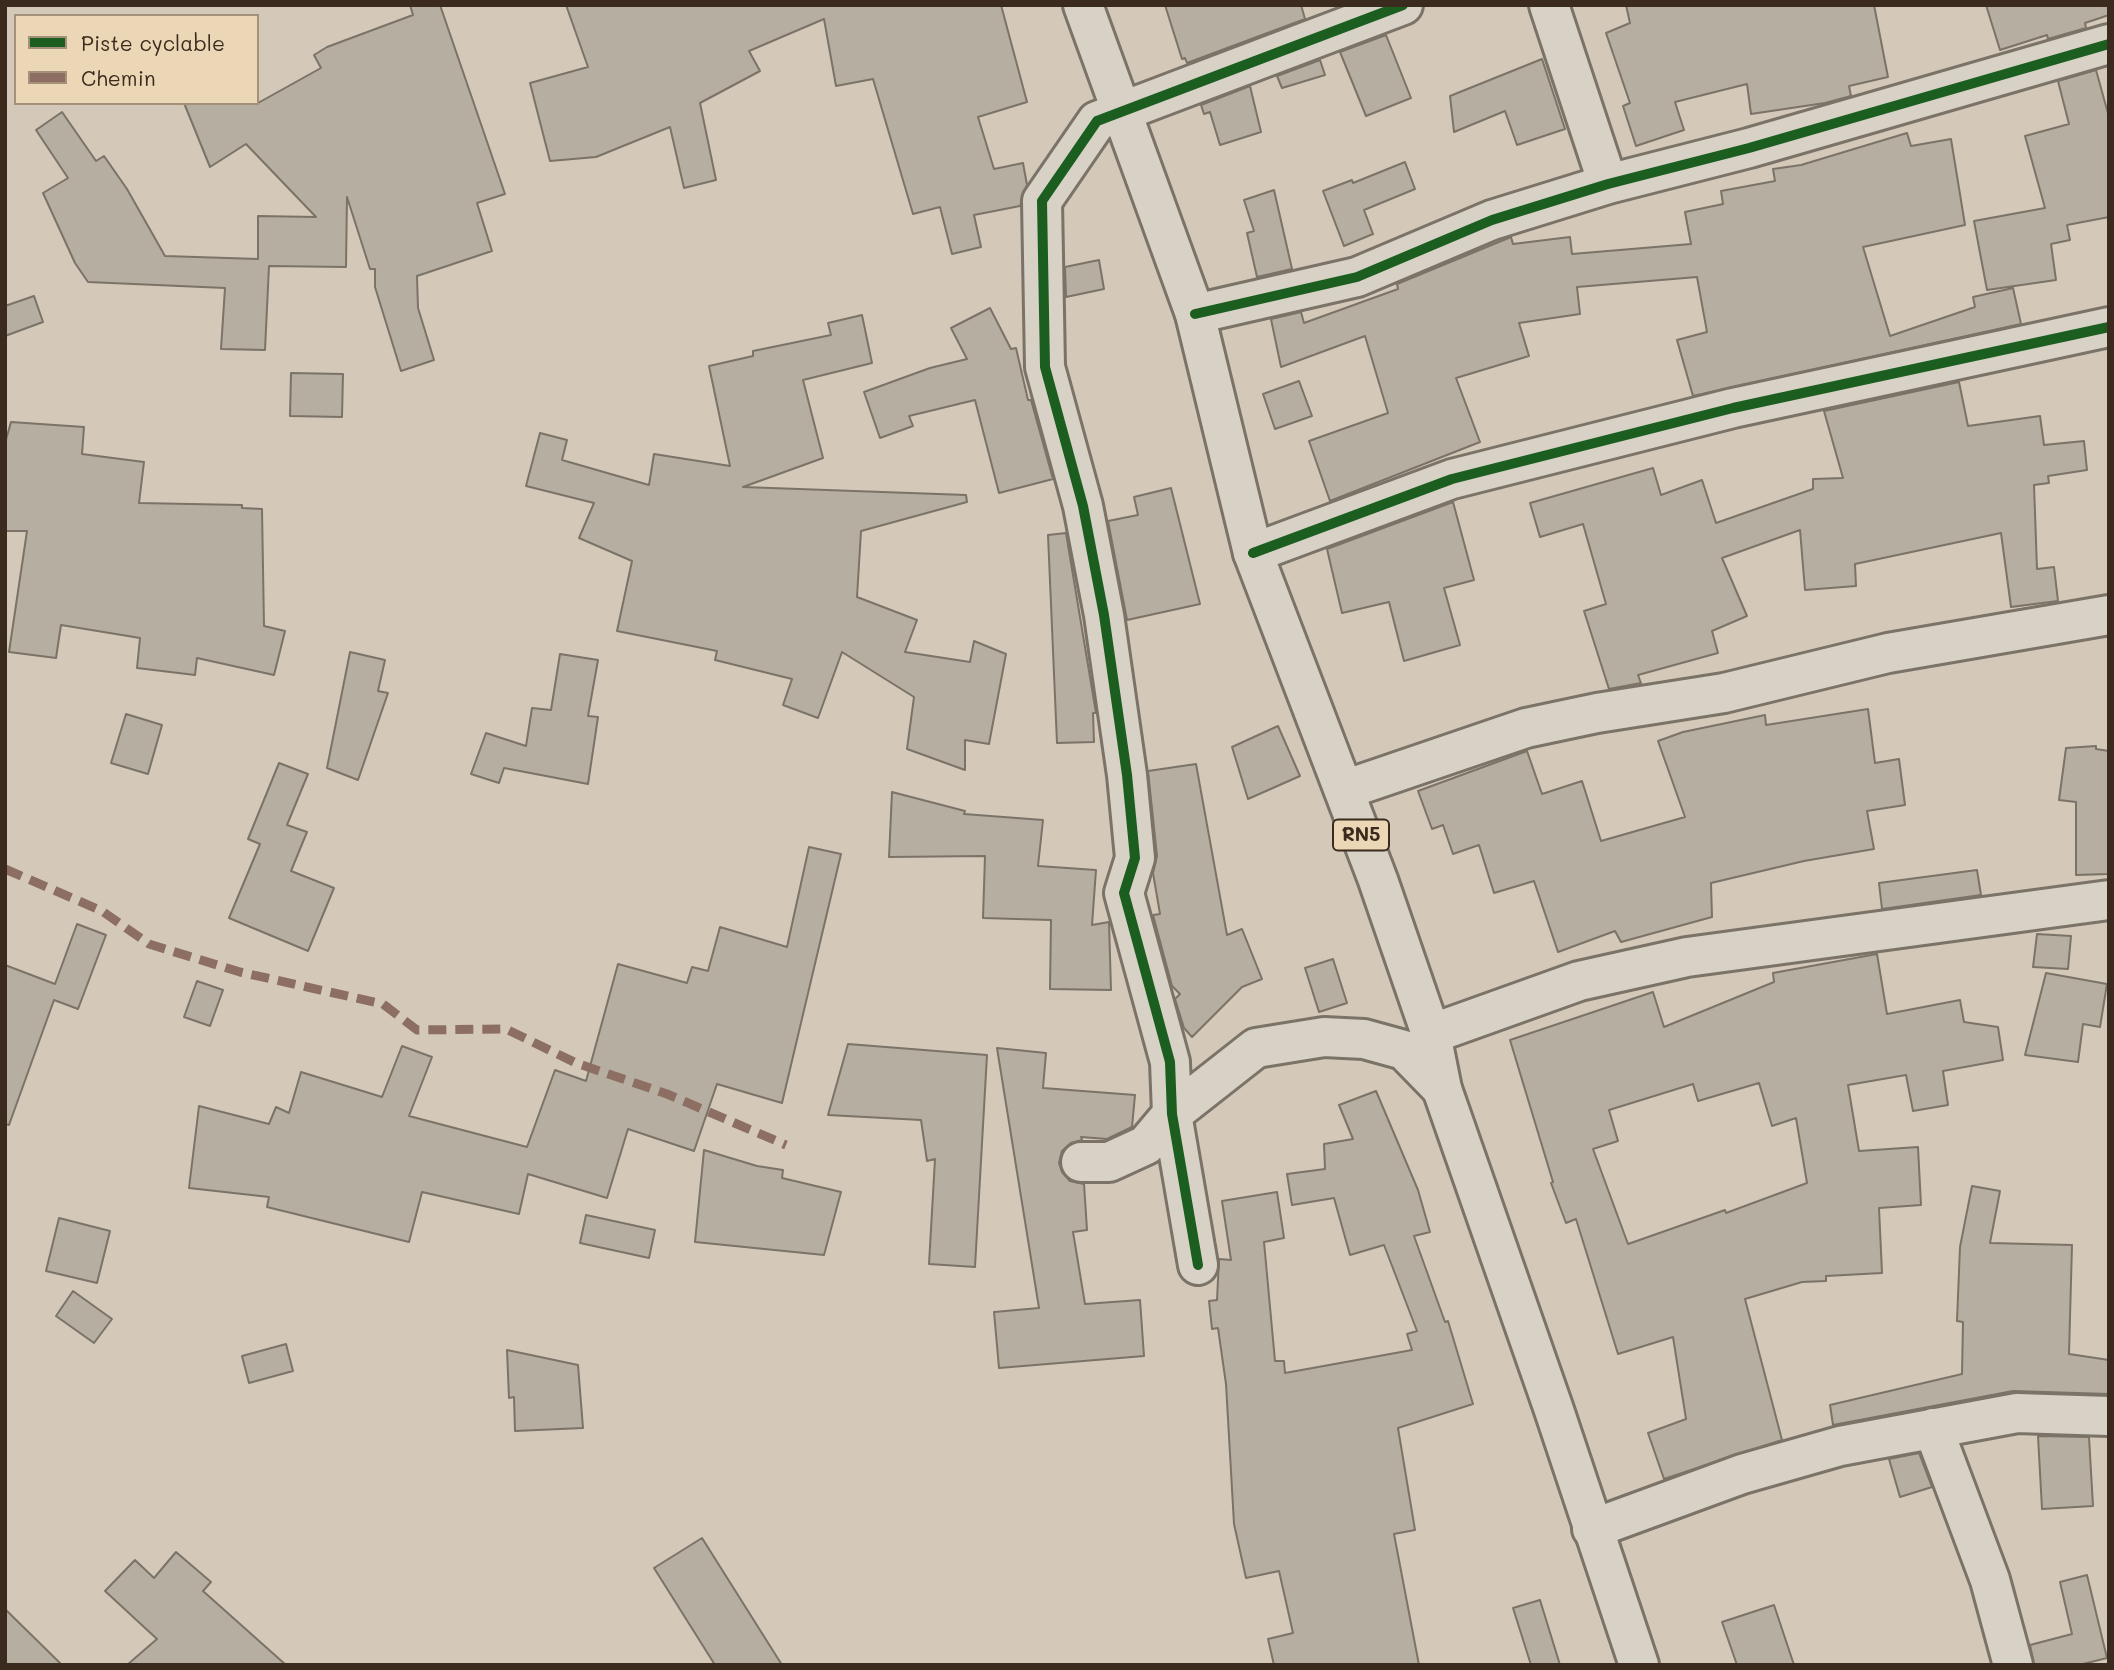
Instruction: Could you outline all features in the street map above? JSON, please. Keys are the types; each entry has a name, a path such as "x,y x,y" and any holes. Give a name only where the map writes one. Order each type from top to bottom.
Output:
{"main road":[{"name":"RN5","path":"1083,5 1195,314 1253,553 1344,790 1431,1034 1442,1089 1639,1665"},
{"path":"1198,1265 1172,1114 1170,1062 1124,893 1135,858 1127,775 1104,615 1083,506 1045,368 1042,201 1097,121 1121,109 1403,5"},
{"path":"1549,5 1608,184"},
{"path":"1195,314 1357,278 1492,220 1608,184 1749,149 2109,44"},
{"path":"1253,553 1452,479 1733,408 2109,327"},
{"path":"1344,790 1526,728 1597,713 1724,693 1888,653 2109,615"},
{"path":"1431,1034 1579,982 1687,957 2109,900"},
{"path":"1081,1162 1109,1162 1146,1145 1172,1114 1256,1048 1324,1037 1364,1038 1404,1049 1442,1089"},
{"path":"1591,1529 1742,1474 1840,1446 2017,1413 2109,1416"},
{"path":"1933,1428 1990,1580 2013,1665"}],"building":[{"path":"410,5 440,5 505,194 477,203 492,251 417,276 418,308 434,360 401,371 375,287 375,269 370,269 347,197 346,267 269,266 265,350 221,349 225,288 88,282 75,263 43,193 68,178 36,130 62,112 96,161 104,156 127,189 165,256 258,259 258,216 316,217 246,144 210,167 185,105 259,105 259,102 321,68 314,55 327,47 413,15"},
{"path":"566,5 1001,5 1027,102 978,117 994,169 1023,163 1027,185 1020,206 974,215 981,247 952,254 940,207 913,214 873,79 836,86 824,19 749,51 760,71 700,103 716,180 684,188 670,127 596,157 550,161 530,83 588,67"},
{"path":"1165,5 1301,5 1305,19 1187,63 1185,58 1182,59"},
{"path":"1626,5 1874,5 1888,77 1849,86 1851,96 1825,103 1751,114 1747,84 1675,102 1684,130 1636,146 1623,106 1630,103 1606,33 1630,23"},
{"path":"1986,5 2109,5 2109,15 2085,23 2086,28 2048,39 2047,35 2000,50"},
{"path":"1386,35 1411,98 1366,116 1340,52"},
{"path":"1542,59 1565,129 1517,145 1505,111 1454,132 1450,96"},
{"path":"1320,60 1325,75 1282,88 1277,76"},
{"path":"2096,70 2109,117 2109,217 2067,225 2070,240 2051,244 2056,280 1987,290 1974,221 2045,208 2025,136 2069,124 2058,81"},
{"path":"1250,86 1261,132 1220,145 1210,112 1204,114 1201,105"},
{"path":"1907,133 1911,146 1951,139 1965,225 1863,247 1890,336 1975,307 1973,297 2013,288 2021,324 1693,396 1677,340 1707,332 1697,277 1577,287 1580,314 1519,323 1529,356 1456,378 1480,442 1330,501 1309,441 1388,413 1365,336 1281,367 1271,319 1301,312 1304,323 1398,289 1397,284 1511,237 1513,244 1570,237 1572,254 1691,244 1685,212 1723,204 1721,191 1775,181 1773,169 1801,165"},
{"path":"1405,162 1415,189 1364,210 1373,234 1344,246 1323,191 1352,180 1353,183"},
{"path":"1274,190 1292,269 1257,277 1247,233 1254,231 1244,200"},
{"path":"1099,260 1104,289 1066,297 1065,267"},
{"path":"34,296 43,322 5,336 5,306"},
{"path":"990,308 1011,349 1016,348 1028,400 1031,400 1053,479 999,493 975,400 909,416 913,426 880,438 864,392 930,368 967,359 951,328"},
{"path":"862,315 872,363 803,380 823,458 743,487 966,495 967,502 861,531 857,597 917,620 905,652 970,662 974,641 1006,654 989,744 965,740 965,770 907,749 914,697 842,652 818,718 783,705 792,679 715,660 717,651 617,631 632,561 579,538 594,503 526,486 540,433 567,440 562,460 649,485 654,454 730,466 709,366 753,356 753,351 831,335 828,323"},
{"path":"291,373 343,374 342,417 290,416"},
{"path":"1299,381 1312,416 1275,429 1263,394"},
{"path":"1959,382 1968,426 2040,416 2044,445 2084,441 2087,470 2048,476 2049,483 2034,485 2037,569 2054,567 2058,601 2011,607 2001,533 1855,564 1856,586 1805,590 1800,530 1722,558 1747,616 1712,631 1718,653 1638,675 1641,683 1609,689 1584,611 1606,604 1583,524 1540,537 1530,503 1653,468 1661,495 1702,480 1716,523 1813,489 1813,479 1843,478 1824,411"},
{"path":"11,422 84,427 82,454 144,462 139,503 242,505 242,508 262,509 264,626 285,631 274,675 197,658 195,675 137,668 140,638 61,625 56,658 9,652 27,531 5,531 5,443"},
{"path":"1171,488 1200,604 1127,620 1108,521 1138,515 1134,497"},
{"path":"1453,502 1474,580 1444,588 1460,645 1404,661 1389,602 1342,613 1327,549"},
{"path":"1066,533 1096,713 1093,713 1094,742 1057,743 1048,535"},
{"path":"350,652 385,660 378,691 388,693 358,780 327,768"},
{"path":"560,654 598,660 588,716 598,717 588,784 504,768 499,783 471,774 486,733 526,746 532,708 551,710"},
{"path":"1868,709 1875,763 1899,759 1905,805 1867,811 1874,849 1804,861 1711,883 1712,917 1621,942 1615,931 1558,952 1534,881 1494,893 1479,845 1453,854 1443,825 1432,829 1418,791 1527,751 1542,794 1582,781 1601,841 1685,817 1658,741 1683,732 1765,715 1766,725"},
{"path":"126,714 162,725 148,774 111,763"},
{"path":"1278,726 1300,776 1248,799 1232,747"},
{"path":"2096,746 2096,749 2109,751 2109,874 2076,875 2076,802 2059,800 2066,748"},
{"path":"279,763 308,774 287,825 307,832 291,871 334,888 308,951 229,918 260,844 248,839"},
{"path":"1196,764 1227,935 1242,929 1262,979 1242,987 1192,1037 1184,1028 1175,999 1180,994 1172,986 1153,915 1160,914 1153,873 1157,856 1148,771"},
{"path":"892,792 965,811 964,814 1043,820 1038,866 1096,870 1092,925 1109,922 1111,990 1050,989 1051,920 983,918 985,856 889,857"},
{"path":"809,847 841,854 782,1103 717,1084 694,1151 628,1129 607,1198 528,1174 519,1214 422,1192 409,1242 267,1207 269,1197 189,1188 199,1106 269,1124 276,1107 289,1113 301,1072 382,1097 402,1046 432,1057 409,1116 527,1147 555,1070 586,1081 618,964 687,983 692,967 708,971 720,927 787,947"},
{"path":"1977,870 1981,895 1882,909 1879,883"},
{"path":"77,924 106,935 78,1009 54,1000 9,1125 5,1124 5,965 55,984"},
{"path":"2037,934 2071,936 2068,969 2033,967"},
{"path":"1877,954 1887,1014 1960,1000 1964,1022 1998,1027 2003,1060 1943,1071 1948,1105 1913,1111 1906,1075 1848,1085 1859,1151 1918,1147 1921,1205 1879,1208 1882,1273 1826,1276 1826,1281 1802,1282 1745,1299 1782,1440 1664,1479 1648,1433 1686,1419 1673,1337 1618,1354 1576,1219 1566,1223 1551,1183 1553,1182 1510,1040 1653,992 1664,1027 1774,982 1773,973","holes":["1759,1083 1772,1126 1796,1118 1807,1183 1726,1213 1725,1210 1628,1244 1593,1149 1618,1141 1609,1110 1693,1084 1698,1101"]},
{"path":"1333,959 1347,1003 1319,1012 1305,968"},
{"path":"2046,973 2107,984 2100,1027 2083,1024 2078,1062 2025,1055"},
{"path":"197,981 223,990 210,1026 184,1017"},
{"path":"848,1044 987,1055 975,1267 929,1264 935,1159 927,1161 921,1120 828,1115"},
{"path":"997,1048 1046,1053 1043,1088 1135,1095 1132,1127 1107,1139 1081,1137 1082,1140 1071,1143 1062,1151 1059,1163 1062,1172 1070,1181 1084,1184 1087,1230 1073,1232 1085,1304 1140,1300 1144,1356 999,1368 994,1312 1039,1308"},
{"path":"1376,1091 1418,1190 1430,1232 1414,1236 1445,1322 1448,1321 1473,1404 1398,1428 1415,1530 1394,1534 1419,1665 1274,1665 1268,1639 1293,1633 1279,1571 1246,1578 1234,1524 1226,1384 1218,1328 1212,1329 1209,1301 1217,1300 1219,1259 1231,1260 1222,1201 1277,1192 1284,1238 1264,1242 1275,1361 1284,1361 1285,1373 1412,1350 1407,1334 1417,1331 1384,1245 1350,1255 1334,1198 1292,1205 1287,1174 1325,1169 1324,1144 1353,1139 1339,1105"},
{"path":"704,1150 757,1166 783,1170 782,1178 841,1192 824,1255 695,1242"},
{"path":"1972,1186 2000,1191 1990,1243 2072,1245 2069,1354 2109,1360 2109,1394 2013,1391 1833,1425 1830,1405 1962,1374 1963,1322 1957,1321 1960,1247"},
{"path":"586,1215 655,1230 649,1258 580,1243"},
{"path":"59,1218 110,1231 97,1283 46,1271"},
{"path":"73,1291 112,1319 94,1343 56,1316"},
{"path":"286,1344 293,1371 249,1383 242,1356"},
{"path":"507,1350 578,1365 583,1428 515,1431 514,1397 509,1398"},
{"path":"2038,1436 2089,1437 2093,1506 2042,1509"},
{"path":"1919,1453 1932,1487 1900,1497 1889,1459"},
{"path":"702,1538 782,1665 715,1665 654,1568"},
{"path":"176,1552 211,1582 203,1591 286,1665 127,1665 157,1639 105,1591 135,1560 154,1578"},
{"path":"2087,1575 2107,1658 2079,1665 2034,1665 2030,1645 2072,1634 2060,1582"},
{"path":"1540,1600 1560,1665 1531,1665 1513,1608"},
{"path":"1774,1605 1794,1665 1737,1665 1722,1622"},
{"path":"5,1609 62,1665 5,1665"}],"marked path":[{"path":"5,869 102,911 149,944 240,972 383,1004 417,1030 506,1029 576,1063 667,1094 786,1145"}],"cycle path":[{"path":"1198,1265 1172,1114 1170,1062 1124,893 1135,858 1127,775 1104,615 1083,506 1045,367 1042,201 1097,121 1403,5"},
{"path":"1195,314 1357,277 1492,220 1608,184 1749,148 2109,44"},
{"path":"1253,553 1452,479 1733,408 2109,327"}]}
